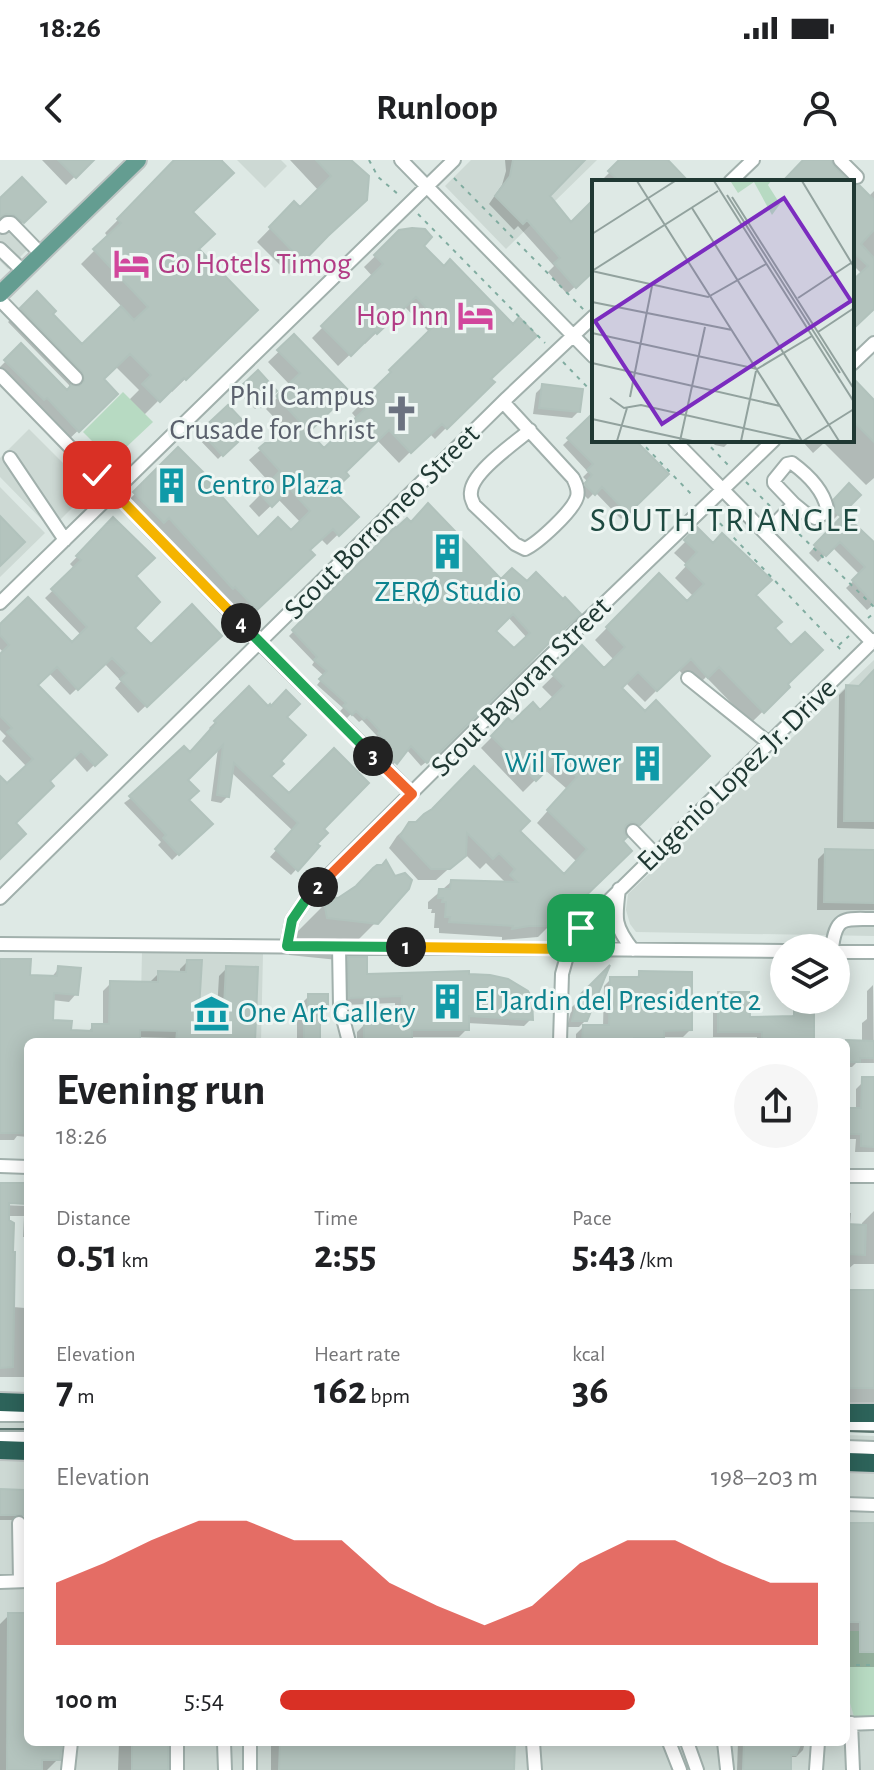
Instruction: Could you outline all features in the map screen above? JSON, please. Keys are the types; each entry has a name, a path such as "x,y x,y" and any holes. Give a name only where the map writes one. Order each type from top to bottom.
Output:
{"highway":[{"path":"0,1402 24,1403"},
{"path":"850,1413 874,1413"},
{"path":"0,1450 24,1451"},
{"path":"850,1462 874,1463"}],"main road":[{"path":"0,294 138,160"}],"street":[{"path":"401,160 592,355"},
{"path":"732,180 753,160"},
{"path":"840,160 857,177"},
{"path":"0,603 449,164"},
{"path":"3,227 11,223 42,255"},
{"path":"0,249 24,272"},
{"path":"0,300 76,378"},
{"name":"Scout Borromeo Street","path":"0,898 592,318"},
{"path":"854,362 874,343"},
{"path":"0,375 259,642 412,794"},
{"path":"503,402 530,430 573,478 577,486 575,502 566,513 525,549 515,544 474,505 470,496 474,482 485,469 530,430"},
{"path":"676,442 873,641"},
{"name":"Scout Bayoran Street","path":"287,946 292,920 309,895 529,676 772,442"},
{"path":"10,458 65,540"},
{"path":"792,463 821,492 827,508 825,513 815,518 794,504 774,483 787,464 792,463"},
{"path":"766,533 794,504"},
{"name":"Eugenio Lopez Jr. Drive","path":"560,1038 562,974 569,949 581,928 873,641"},
{"path":"688,678 770,744"},
{"path":"633,831 656,855"},
{"path":"619,889 617,927 633,950"},
{"path":"835,934 845,919 874,919"},
{"path":"0,944 770,951"},
{"path":"339,946 340,1007 348,1038"},
{"path":"850,951 874,952"},
{"path":"0,1166 24,1167"},
{"path":"850,1176 874,1176"},
{"path":"0,1415 24,1415"},
{"path":"850,1424 874,1424"},
{"path":"0,1438 24,1438"},
{"path":"850,1447 874,1448"},
{"path":"850,1504 874,1505"},
{"path":"0,1582 24,1581 19,1523"},
{"path":"850,1723 874,1723"},
{"path":"850,1742 853,1770"},
{"path":"68,1770 71,1746"},
{"path":"177,1746 177,1770"},
{"path":"224,1746 225,1770"},
{"path":"250,1746 250,1770"},
{"path":"533,1746 535,1770"},
{"path":"671,1746 680,1770"},
{"path":"688,1746 697,1770"},
{"path":"724,1746 727,1769"},
{"path":"816,1770 818,1746"}],"path":[{"path":"369,160 378,177 535,331"},
{"path":"449,164 572,297"},
{"path":"641,442 838,646 857,628"},
{"path":"850,1665 874,1665"}],"shaded area":[{"path":"237,160 281,160 287,166 265,188"},
{"path":"471,160 597,160 506,249 445,186"},
{"path":"0,208 34,243 8,269 0,261"},
{"path":"29,429 90,490 51,529 0,477 0,458"},
{"path":"0,487 45,533 0,577"},
{"path":"874,660 874,936 636,932 626,910 628,894"},
{"path":"142,952 263,954 261,1038 140,1038"},
{"path":"0,1418 24,1419 24,1746 850,1746 850,1435 874,1436 874,1770 0,1770"}],"green space":[{"path":"123,392 153,422 119,454 106,455 83,432"},
{"path":"850,1631 861,1631 874,1652 874,1720 855,1720 850,1703"}],"building":[{"path":"58,160 94,160 76,178"},
{"path":"174,160 221,160 234,173 193,212 215,234 199,249 258,310 160,402 142,384 151,375 130,354 104,379 118,394 79,432 4,360 21,343 67,390 71,385 79,386 84,381 82,372 20,308 37,291 56,311 53,314 82,344 121,306 134,320 148,307 93,249 121,223 117,219"},
{"path":"316,160 351,160 369,176 367,200 303,262 269,227 294,201 300,207 331,176"},
{"path":"513,160 585,160 550,196 571,222 592,201 592,273 576,288 554,263 560,258 527,220 523,224 495,196 510,176"},
{"path":"619,160 668,160 687,180 618,180 608,171"},
{"path":"803,160 831,160 847,180 784,180"},
{"path":"22,177 46,202 24,223 14,215 0,217 0,198"},
{"path":"854,184 860,186 874,200 874,230 861,244 874,258 874,309 854,328 854,279 868,266 854,253"},
{"path":"425,229 432,237 424,246 444,266 450,259 513,324 519,317 537,336 491,379 495,382 447,429 442,424 411,453 389,430 346,472 349,476 333,491 359,517 339,536 333,529 310,550 315,555 257,610 235,587 233,589 169,518 164,523 133,492 178,447 209,478 207,480 258,537 278,517 291,530 310,511 290,489 272,507 259,493 280,471 259,448 280,433 287,437 302,424 276,396 300,373 277,350 294,334 350,392 309,432 324,448 367,407 361,401 439,321 416,297 351,356 321,326 383,264 374,255 399,230"},
{"path":"258,370 277,391 261,407 241,386"},
{"path":"854,379 874,400 874,442 854,422"},
{"path":"542,384 583,389 580,412 539,408"},
{"path":"228,405 244,422 230,435 238,442 223,456 200,431"},
{"path":"592,414 592,442 637,442 669,474 628,514 602,487 595,495 586,486 592,475 587,470 593,464 567,438"},
{"path":"849,483 861,495 840,516 835,512 834,499"},
{"path":"428,503 501,579 512,568 527,581 536,572 581,614 437,755 427,763 411,746 397,764 381,748 387,742 378,733 380,731 367,717 364,719 356,711 352,715 343,706 346,703 319,679 327,671 314,660 317,657 292,630 395,527 407,518 411,522","holes":["513,614 530,633 514,648 496,631"]},
{"path":"844,514 874,542 874,604 852,580 865,567 840,542 826,556 814,545"},
{"path":"0,516 25,542 0,566"},
{"path":"113,517 155,558 136,576 160,602 135,628 151,644 192,604 222,636 147,707 120,679 127,673 112,658 78,690 57,667 38,685 107,755 95,766 81,751 50,781 54,786 16,823 26,834 0,859 0,776 7,783 33,759 7,732 12,728 0,716 0,654 9,645 0,635 0,624 28,597 72,642 87,627 51,589 81,560 76,556"},
{"path":"697,527 713,543 722,533 772,580 756,595 782,622 775,628 791,645 805,632 823,650 764,713 719,667 708,678 691,659 657,691 638,672 622,688 645,711 656,700 710,756 640,825 632,822 626,825 624,832 627,837 623,841 632,851 565,916 559,911 552,926 512,929 513,926 449,922 450,917 445,917 446,902 438,898 439,889 450,889 451,880 517,882 510,875 515,869 499,853 493,859 467,833 466,856 450,869 431,869 400,836 409,822 416,822 432,809 474,766 530,821 520,831 564,874 587,849 547,810 577,777 558,759 536,781 491,736 508,718 512,722 533,702 540,710 564,686 552,674 582,645 604,668 625,647 606,627 659,573 687,601 704,584 685,565 697,552 684,540"},
{"path":"874,670 874,821 844,821 846,685 859,686"},
{"path":"249,686 268,706 286,690 300,704 287,717 306,735 271,776 289,793 334,748 369,783 324,829 328,833 317,844 320,846 298,871 275,849 298,823 234,763 229,797 217,795 223,745 188,780 199,791 189,800 213,824 179,855 163,838 166,835 129,796 184,746 190,752 216,723 214,721"},
{"path":"825,849 874,850 874,903 824,902"},
{"path":"386,860 395,876 405,873 412,880 409,889 378,924 327,918 324,902 330,897 338,898 356,886 373,868"},
{"path":"348,957 367,957 367,974 469,971 469,974 508,979 528,991 532,998 533,1020 469,1016 469,1030 412,1030 412,1038 364,1038 364,1022 402,1019 402,996 349,998"},
{"path":"0,959 31,959 30,975 57,976 58,966 81,968 78,995 54,993 53,1020 72,1021 71,1030 92,1031 92,1024 109,1024 110,981 158,982 158,971 186,972 187,960 202,960 198,1026 223,1027 226,966 258,967 255,1038 176,1038 177,1031 140,1030 140,1038 24,1038 23,1133 0,1133"},
{"path":"610,965 587,1021 572,1021 578,997"},
{"path":"639,971 692,972 692,1030 664,1031 664,1038 582,1038 583,1025 609,1025 610,977 639,977"},
{"path":"718,992 749,992 750,1017 814,1014 814,1038 762,1038 762,1032 718,1032"},
{"path":"308,994 328,994 328,1007 320,1007 320,1038 304,1038 304,1011 308,1011"},
{"path":"850,1040 874,1041 874,1058 860,1058 860,1062 850,1062"},
{"path":"862,1077 874,1077 874,1147 861,1146 861,1134 850,1134 850,1108 861,1108"},
{"path":"0,1183 24,1183 24,1204 9,1203 9,1220 14,1223 15,1252 13,1367 0,1368"},
{"path":"850,1224 866,1225 865,1255 850,1254"},
{"path":"850,1290 874,1290 874,1388 850,1388"},
{"path":"0,1489 24,1490 23,1515 0,1515"},
{"path":"850,1523 874,1523 874,1652 860,1652 860,1622 850,1622"},
{"path":"8,1613 24,1613 24,1746 62,1746 60,1760 42,1760 42,1770 7,1770"},
{"path":"132,1746 168,1746 168,1770 132,1770"},
{"path":"280,1746 515,1746 514,1770 279,1770"},
{"path":"744,1746 799,1746 796,1755 791,1755 791,1770 743,1770"}],"tram line":[{"path":"0,1429 24,1429"},
{"path":"850,1431 874,1432"}],"place":[{"name":"Go Hotels Timog","path":"132,264"},
{"name":"Hop Inn","path":"475,316"},
{"name":"Phil Campus Crusade for Christ","path":"401,413"},
{"name":"Centro Plaza","path":"171,485"},
{"name":"ZERØ Studio","path":"448,551"},
{"name":"Wil Tower","path":"647,763"},
{"name":"El Jardin del Presidente 2","path":"448,1001"},
{"name":"One Art Gallery","path":"212,1013"}],"district":[{"name":"SOUTH TRIANGLE","path":"725,521"}],"route":[{"path":"97,475 412,794 309,895 292,920 287,946 569,949 581,928"}]}
